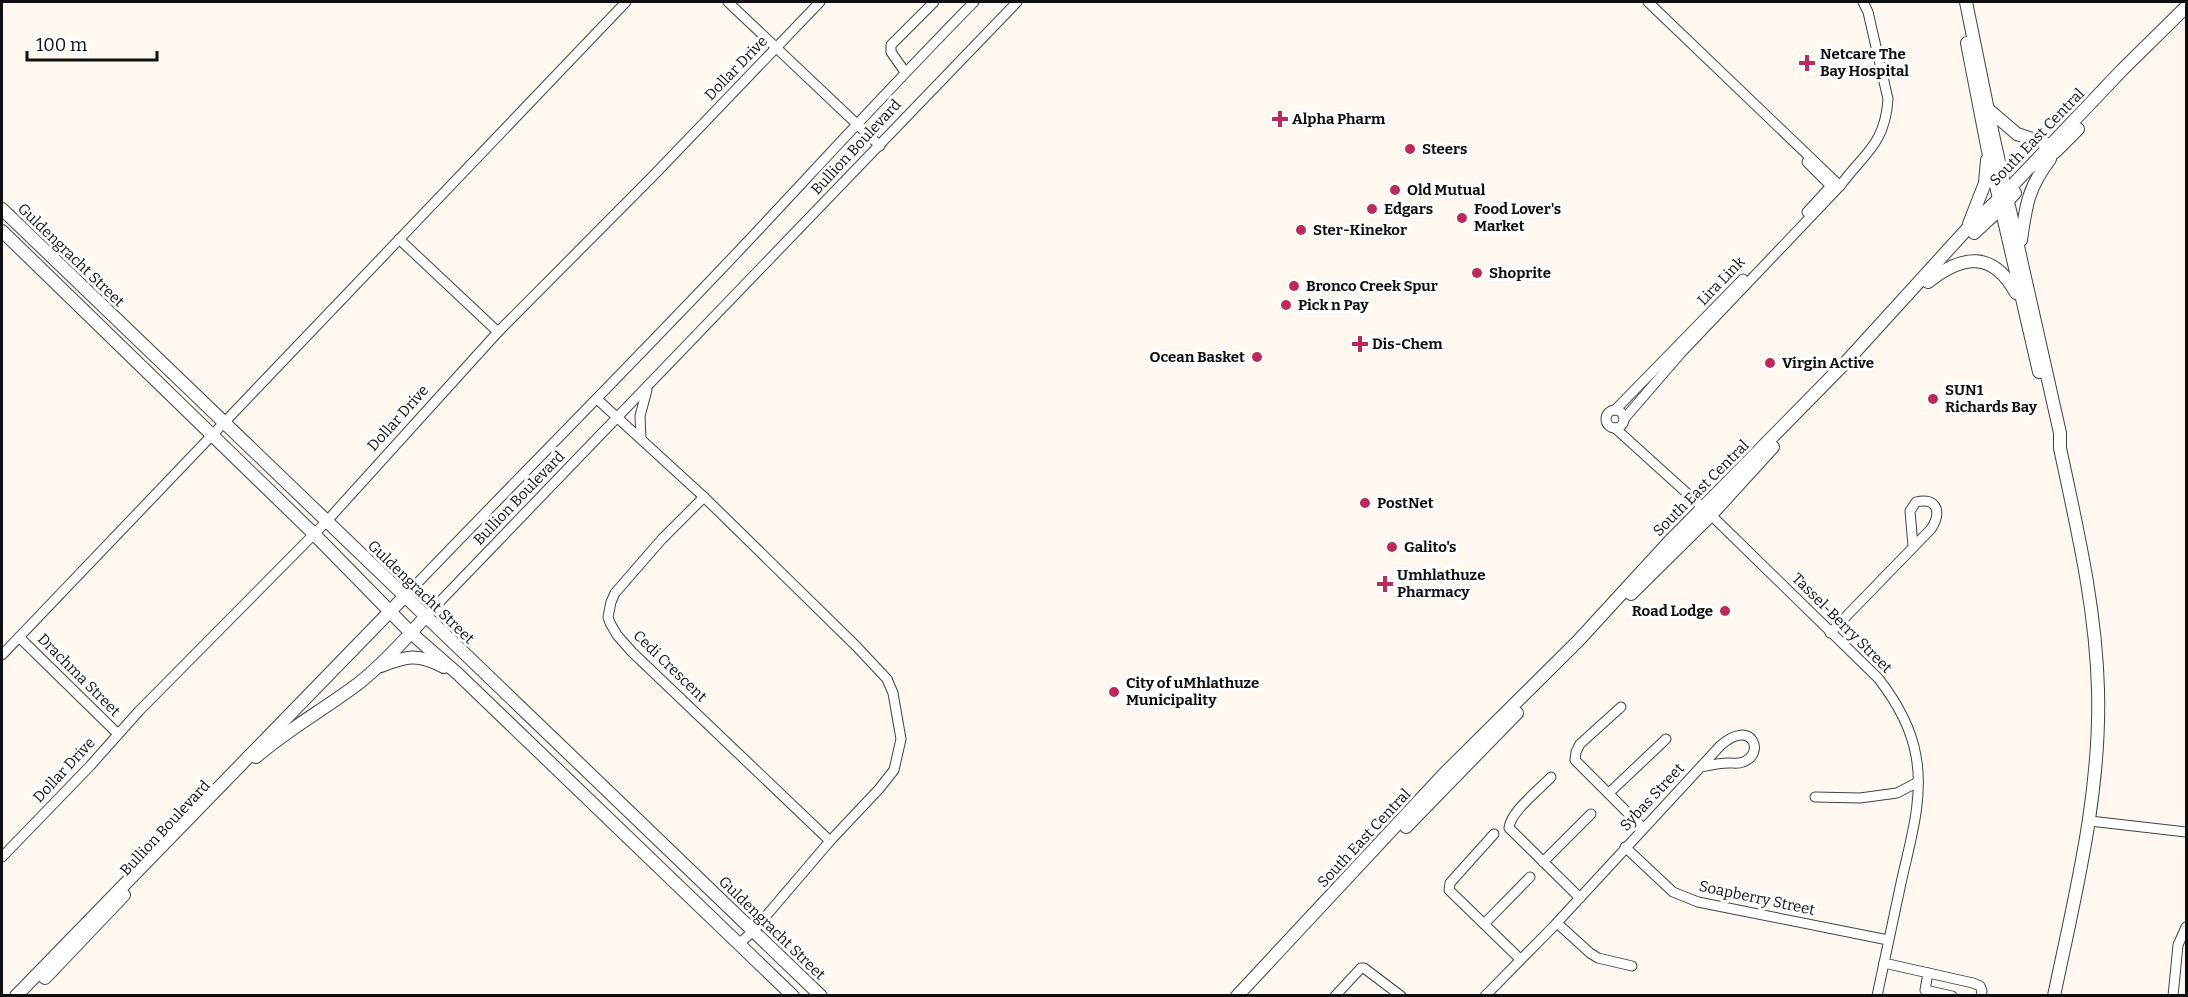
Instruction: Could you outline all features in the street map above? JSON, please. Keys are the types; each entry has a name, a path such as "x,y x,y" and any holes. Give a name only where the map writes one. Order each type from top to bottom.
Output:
{"street":[{"path":"2,655 626,2"},
{"path":"728,2 880,146"},
{"name":"Dollar Drive","path":"2,857 326,522 498,332 653,176 820,2"},
{"path":"905,72 891,52 891,45 934,2"},
{"name":"Bullion Boulevard","path":"16,996 388,611 597,399 856,123 974,2"},
{"name":"Bullion Boulevard","path":"27,996 226,784 271,744 377,668 880,146 1015,2"},
{"path":"1639,2 1650,9 1815,171 1836,186"},
{"path":"1648,2 1836,186"},
{"path":"1836,186 1872,150 1881,133 1887,109 1888,99 1868,12 1863,2"},
{"path":"1959,2 1988,151 2020,248 2060,433 2060,448"},
{"path":"1966,2 1988,109 2023,305 2060,448 2089,587 2097,666 2098,732 2090,821 2054,996"},
{"name":"South East Central","path":"1706,512 1928,282 2004,199 2041,164 2053,148 2187,7"},
{"name":"South East Central","path":"2053,148 2187,16"},
{"path":"1988,109 2017,134 2053,148 2029,194 2023,218 2020,248"},
{"path":"1968,228 1985,183 1988,151"},
{"name":"Lira Link","path":"1616,410 1836,186"},
{"name":"Lira Link","path":"1624,421 1681,353 1836,186"},
{"name":"South East Central","path":"1241,994 1421,812 1608,617 1968,228 2004,199"},
{"name":"Guldengracht Street","path":"2,209 821,996"},
{"name":"Guldengracht Street","path":"2,231 314,534 388,611 458,674 793,996"},
{"path":"399,239 498,332"},
{"path":"1928,282 1956,264 1968,261 1987,263 2003,273 2023,305"},
{"path":"641,439 640,416 649,385"},
{"path":"597,399 704,498 876,666 893,693 901,740 894,770 754,930 739,944"},
{"path":"1635,445 1622,413 1616,410 1609,412 1606,419 1608,425 1635,445 1706,512"},
{"path":"1615,428 1621,426 1624,421"},
{"name":"Cedi Crescent","path":"704,498 662,539 615,593 609,606 610,623 616,635 632,652 830,841"},
{"path":"1830,633 1931,529 1937,519 1937,510 1930,502 1923,500 1916,502 1910,511 1913,546"},
{"name":"Tassel-Berry Street","path":"1706,512 1878,678 1898,707 1913,740 1918,769 1913,830 1877,996"},
{"name":"Drachma Street","path":"19,637 118,735"},
{"path":"377,668 407,657 417,656 458,674"},
{"path":"1621,707 1580,744 1575,760 1644,828"},
{"name":"Sybas Street","path":"1625,847 1701,766 1729,738 1746,735 1755,747 1753,755 1744,762 1701,766"},
{"path":"1610,793 1666,739"},
{"path":"1551,777 1517,812 1509,825 1580,898"},
{"path":"1815,797 1860,798 1897,794 1918,782"},
{"path":"1543,862 1591,814"},
{"path":"2090,821 2187,832"},
{"path":"1494,834 1449,886 1449,890 1520,959"},
{"path":"1485,996 1557,923 1625,847"},
{"name":"Soapberry Street","path":"1625,847 1673,892 1683,897 1698,902 1888,940"},
{"path":"1484,924 1530,877"},
{"path":"1557,923 1598,958 1632,966"},
{"path":"2173,996 2178,945 2187,927"},
{"path":"1884,963 1973,983 1980,986 1981,996"},
{"path":"1335,996 1361,968 1401,996"},
{"path":"1928,973 1925,990 1952,996"}],"place":[{"name":"Netcare The Bay Hospital","path":"1807,63"},
{"name":"Alpha Pharm","path":"1280,119"},
{"name":"Steers","path":"1410,149"},
{"name":"Old Mutual","path":"1395,190"},
{"name":"Edgars","path":"1372,209"},
{"name":"Food Lover's Market","path":"1462,218"},
{"name":"Ster-Kinekor","path":"1301,230"},
{"name":"Shoprite","path":"1477,273"},
{"name":"Bronco Creek Spur","path":"1294,286"},
{"name":"Pick n Pay","path":"1286,305"},
{"name":"Dis-Chem","path":"1360,344"},
{"name":"Ocean Basket","path":"1257,357"},
{"name":"Virgin Active","path":"1770,363"},
{"name":"SUN1 Richards Bay","path":"1933,399"},
{"name":"PostNet","path":"1365,503"},
{"name":"Galito's","path":"1392,547"},
{"name":"Umhlathuze Pharmacy","path":"1385,584"},
{"name":"Road Lodge","path":"1725,611"},
{"name":"City of uMhlathuze Municipality","path":"1114,692"}]}
